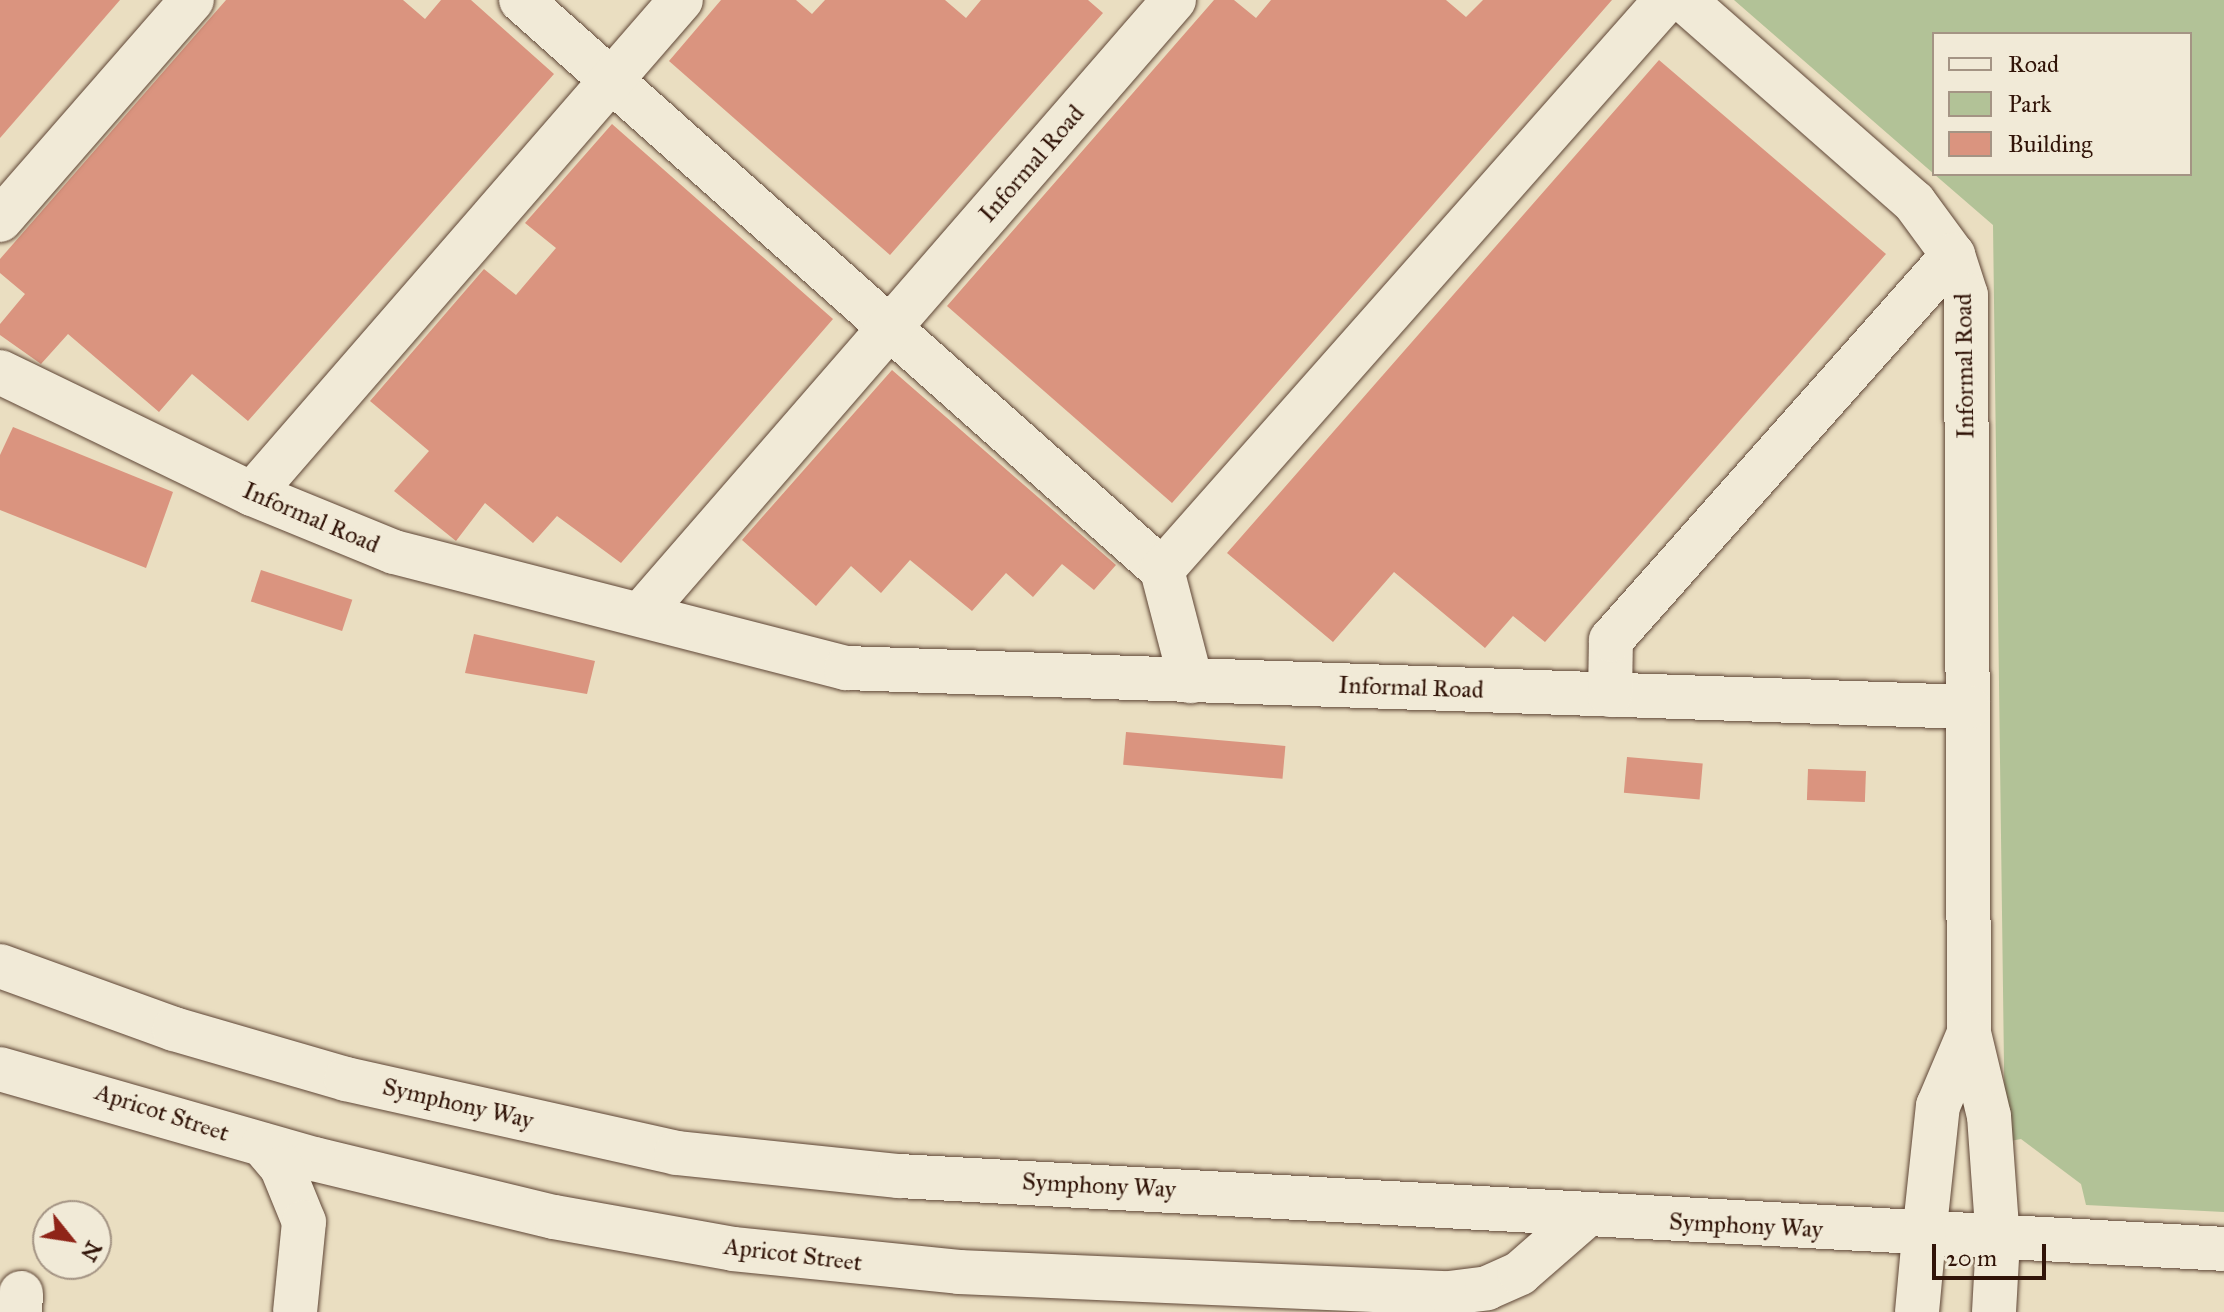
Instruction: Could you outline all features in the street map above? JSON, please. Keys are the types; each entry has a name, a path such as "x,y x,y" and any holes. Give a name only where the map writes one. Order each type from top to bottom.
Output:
{"street":[{"path":"0,220 192,0"},
{"path":"521,0 1162,570 1191,681"},
{"path":"252,494 681,0"},
{"name":"Informal Road","path":"641,614 1174,0"},
{"path":"1162,570 1666,0"},
{"name":"Informal Road","path":"1684,0 1914,202 1953,255 1966,295 1969,1033 1989,1116 1998,1241 1994,1312"},
{"path":"1610,695 1611,640 1953,255"},
{"name":"Informal Road","path":"0,372 252,494 394,552 846,668 1968,707"},
{"name":"Symphony Way","path":"0,966 174,1029 346,1079 676,1153 899,1176 1998,1241 2224,1249"},
{"name":"Informal Road","path":"1917,1312 1938,1106 1969,1033"},
{"name":"Apricot Street","path":"0,1069 263,1145 377,1174 733,1249 959,1272 1257,1300 1487,1288 1520,1273 1583,1218"},
{"path":"263,1145 282,1168 304,1222 295,1312"},
{"path":"304,1222 339,1191 377,1174"}],"green space":[{"path":"1734,0 2224,0 2224,1212 2086,1205 2081,1184 2021,1139 2005,1142 1993,225 1936,176 2192,176 2192,32 1932,32 1932,172"}],"building":[{"path":"0,0 120,0 0,138"},
{"path":"226,0 403,0 425,19 441,0 471,0 554,74 248,421 192,374 159,412 68,334 41,364 0,335 0,324 25,294 0,273 0,259"},
{"path":"721,0 796,0 812,14 825,0 945,0 966,18 981,0 1088,0 1103,13 890,255 669,61"},
{"path":"1214,0 1234,0 1256,18 1271,0 1446,0 1466,17 1483,0 1612,0 1172,503 947,306"},
{"path":"1659,60 1886,254 1545,642 1513,616 1485,648 1394,572 1333,642 1227,553"},
{"path":"612,124 833,319 621,563 557,516 533,543 485,503 456,541 394,491 429,451 370,401 484,269 516,295 556,248 525,223"},
{"path":"892,370 1116,565 1094,590 1062,564 1033,597 1006,573 972,611 910,560 881,593 851,566 816,606 742,540"},
{"path":"13,427 173,492 146,568 0,510 0,455"},
{"path":"261,570 352,600 342,631 251,601"},
{"path":"474,634 595,661 587,694 465,673"},
{"path":"1126,732 1285,746 1283,779 1123,765"},
{"path":"1627,757 1703,764 1700,799 1624,793"},
{"path":"1808,769 1866,771 1865,802 1807,800"}]}
